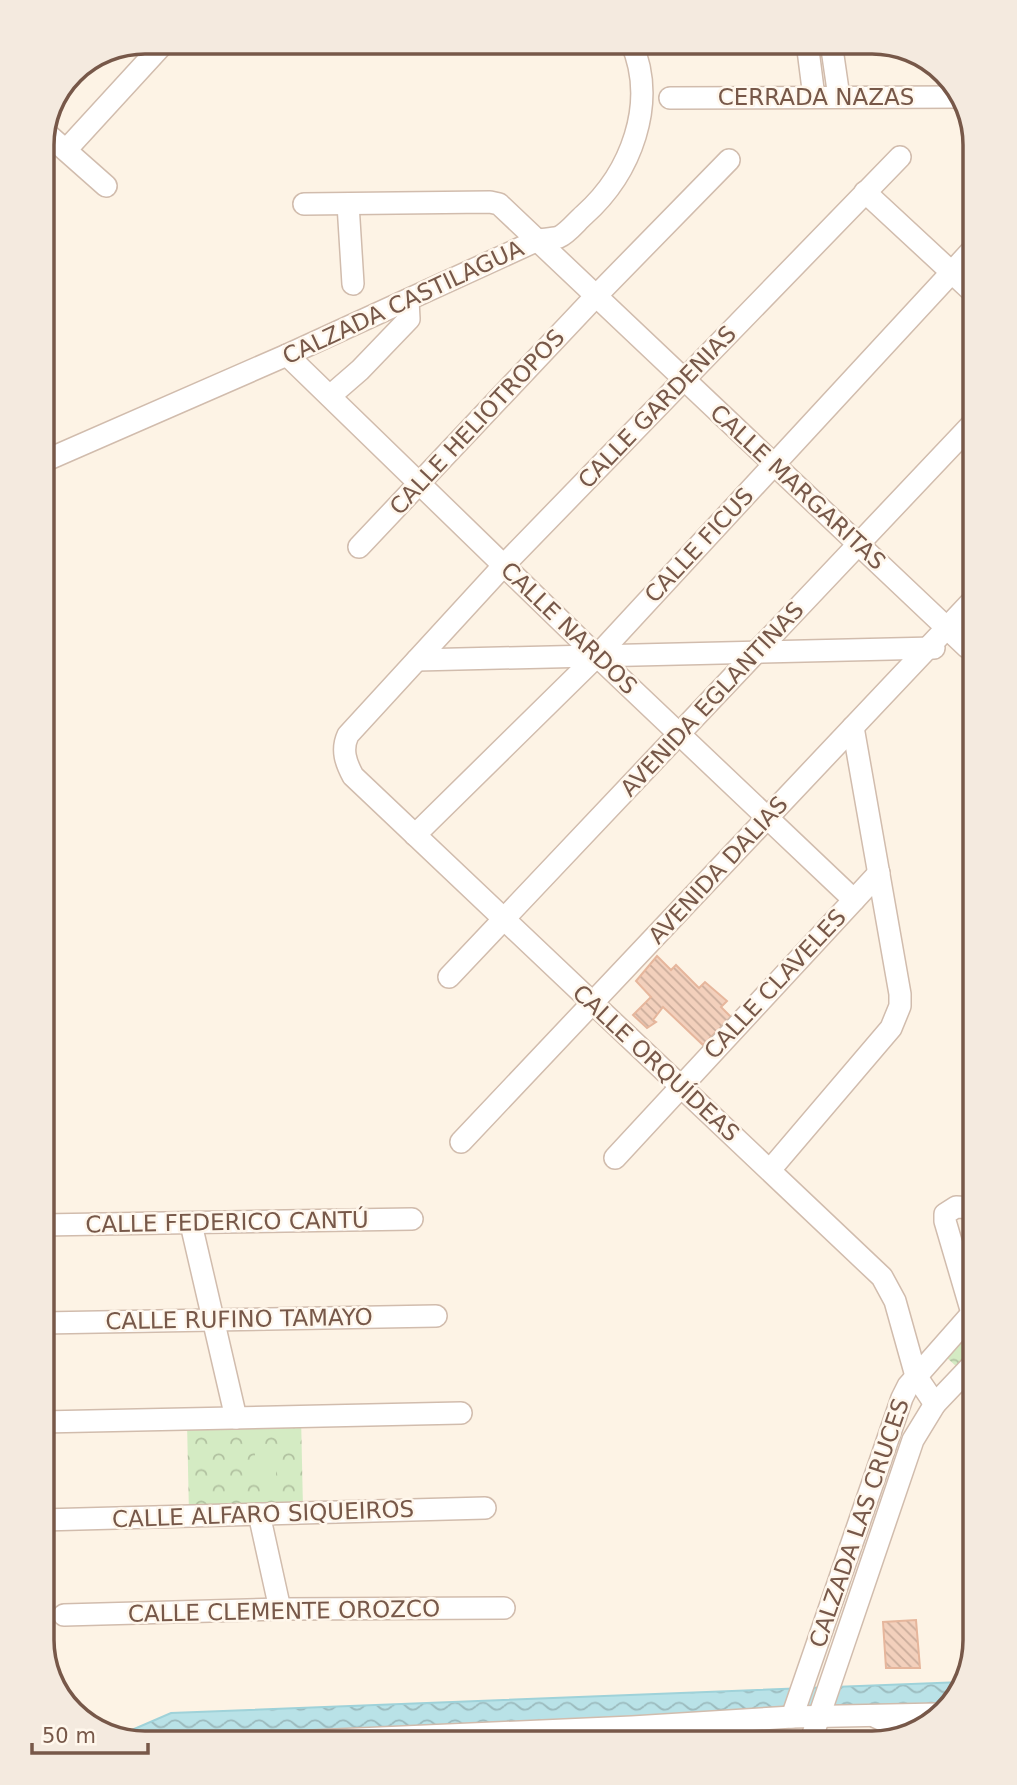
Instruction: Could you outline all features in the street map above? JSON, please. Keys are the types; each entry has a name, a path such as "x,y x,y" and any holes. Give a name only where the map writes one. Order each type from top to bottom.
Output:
{"street":[{"path":"66,150 154,54"},
{"name":"CALZADA CASTILAGUA","path":"54,458 538,240 560,237 604,195 631,150 637,130 641,90 636,54"},
{"path":"809,54 814,97"},
{"path":"833,54 839,97"},
{"name":"CERRADA NAZAS","path":"670,98 948,97"},
{"path":"54,140 106,186"},
{"name":"CALLE GARDENIAS","path":"344,744 348,735 504,565 900,157"},
{"name":"CALLE HELIOTROPOS","path":"359,547 595,297 729,160"},
{"path":"865,192 963,283"},
{"name":"CALLE MARGARITAS","path":"304,204 499,204 858,545 963,641"},
{"path":"348,204 353,284"},
{"name":"CALLE FICUS","path":"415,835 597,656 963,261"},
{"path":"330,396 360,370 409,319 408,300"},
{"name":"CALLE NARDOS","path":"287,355 853,900"},
{"name":"AVENIDA EGLANTINAS","path":"449,976 963,434"},
{"name":"AVENIDA DALIAS","path":"461,1142 963,611"},
{"path":"417,660 963,647"},
{"path":"770,1170 891,1028 900,1006 900,993 853,727"},
{"name":"CALLE ORQUÍDEAS","path":"344,744 344,755 353,776 882,1276 895,1301 916,1376 935,1404"},
{"name":"CALLE CLAVELES","path":"614,1158 879,873"},
{"path":"963,1208 956,1208 945,1214 963,1280"},
{"name":"CALLE FEDERICO CANTÚ","path":"54,1225 412,1219"},
{"path":"191,1224 236,1418"},
{"name":"CALLE RUFINO TAMAYO","path":"54,1322 436,1316"},
{"name":"CALZADA LAS CRUCES","path":"792,1717 902,1398 916,1376 963,1323"},
{"name":"CALZADA LAS CRUCES","path":"814,1731 914,1440 935,1404 963,1375"},
{"path":"54,1422 461,1413"},
{"name":"CALLE ALFARO SIQUEIROS","path":"54,1520 485,1508"},
{"path":"259,1514 280,1609"},
{"name":"CALLE CLEMENTE OROZCO","path":"64,1615 280,1609 504,1608"},
{"path":"665,1731 792,1717 923,1714"},
{"path":"872,1716 897,1727"}],"green space":[{"path":"963,1338 963,1361 957,1367 946,1357"},
{"path":"301,1416 303,1509 189,1514 187,1422"},
{"path":"255,1444 276,1444 276,1482 255,1482"}],"water":[{"path":"952,1682 933,1707 361,1731 132,1730 171,1713"}],"building":[{"path":"657,956 671,970 676,965 699,988 705,982 727,1001 721,1007 731,1017 703,1045 663,1007 653,1020 656,1022 647,1028 633,1015 651,997 636,981"},
{"path":"916,1620 920,1668 886,1668 883,1622"}]}
